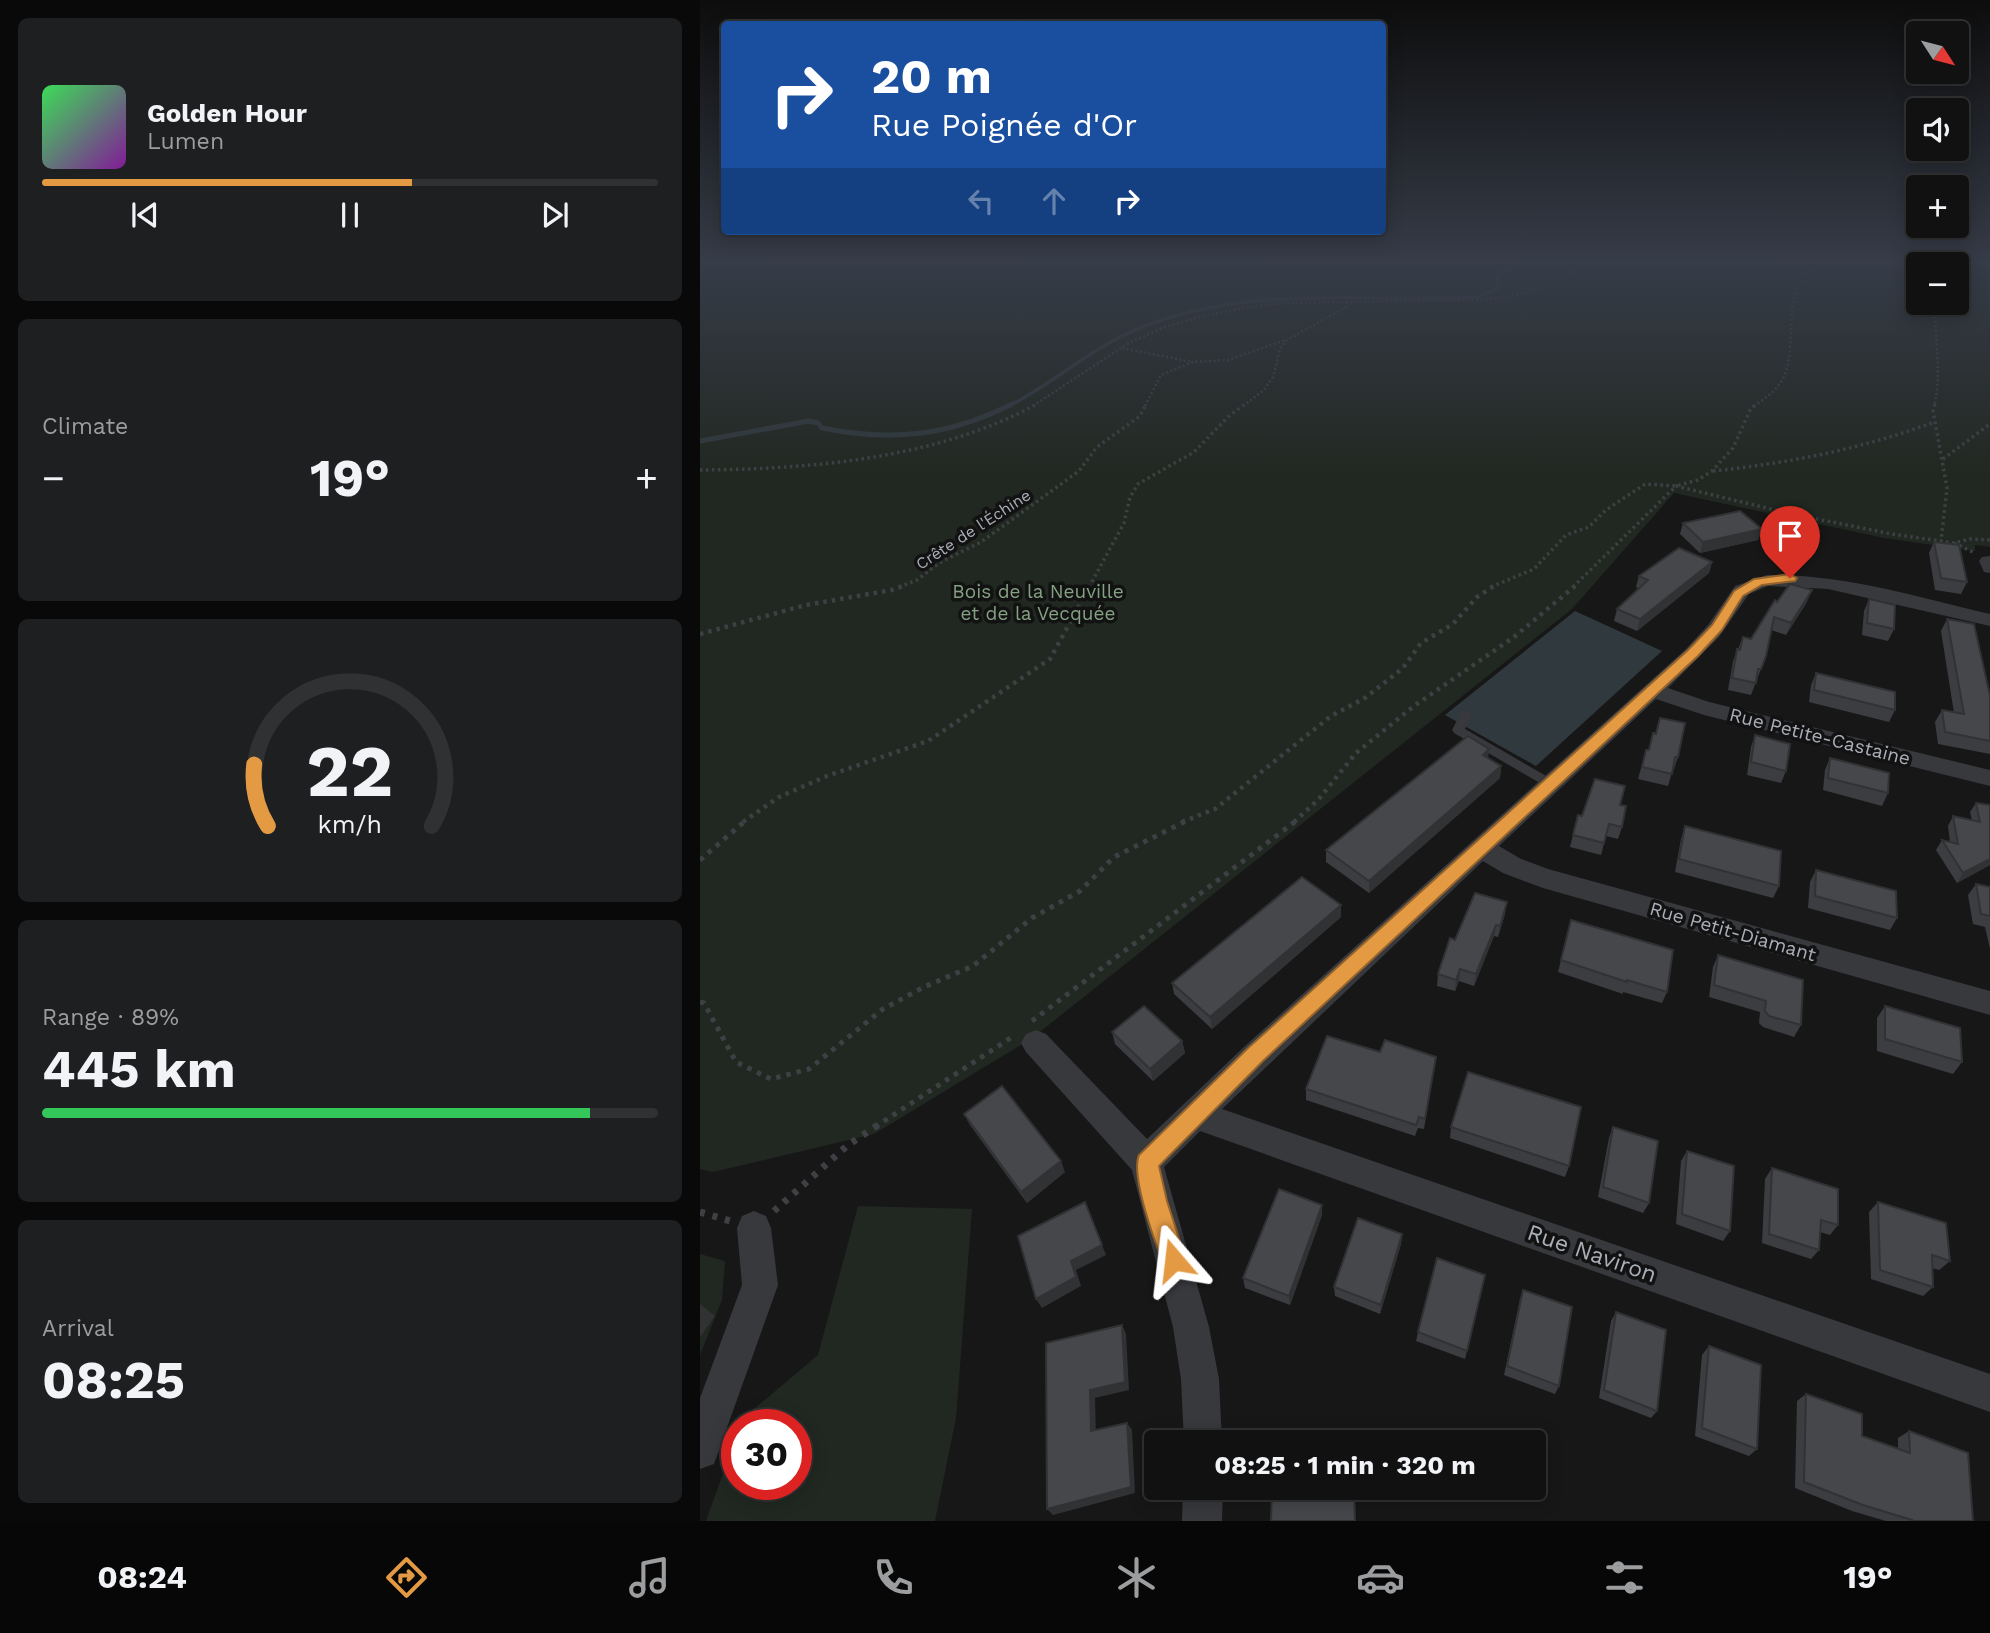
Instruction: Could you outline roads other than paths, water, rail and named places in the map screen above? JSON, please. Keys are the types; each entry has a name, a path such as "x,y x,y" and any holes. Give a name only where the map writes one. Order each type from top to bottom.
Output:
{"street":[{"path":"1147,1163 1194,1114 1706,640 1738,593 1746,587 1772,579 1812,580 1990,620"},
{"name":"Rue Petite-Castaine","path":"1652,690 1704,708 1990,778"},
{"name":"Rue Petit-Diamant","path":"1481,848 1512,866 1543,878 1990,1003"},
{"path":"1025,1035 1147,1163 1155,1201 1182,1286 1191,1327 1200,1379 1202,1430"},
{"name":"Rue Naviron","path":"1194,1114 1990,1393"},
{"path":"700,1450 760,1285 754,1228"},
{"path":"1202,1521 1203,1500"}],"lane":[{"path":"1466,714 1458,730 1549,783"}],"waterway":[{"path":"1009,406 1122,336"},
{"path":"700,441 809,421 818,423 822,428 872,435 920,433 966,423 1012,404"}],"park label":[{"name":"Bois de la Neuville et de la Vecquée","path":"1038,602"}]}
